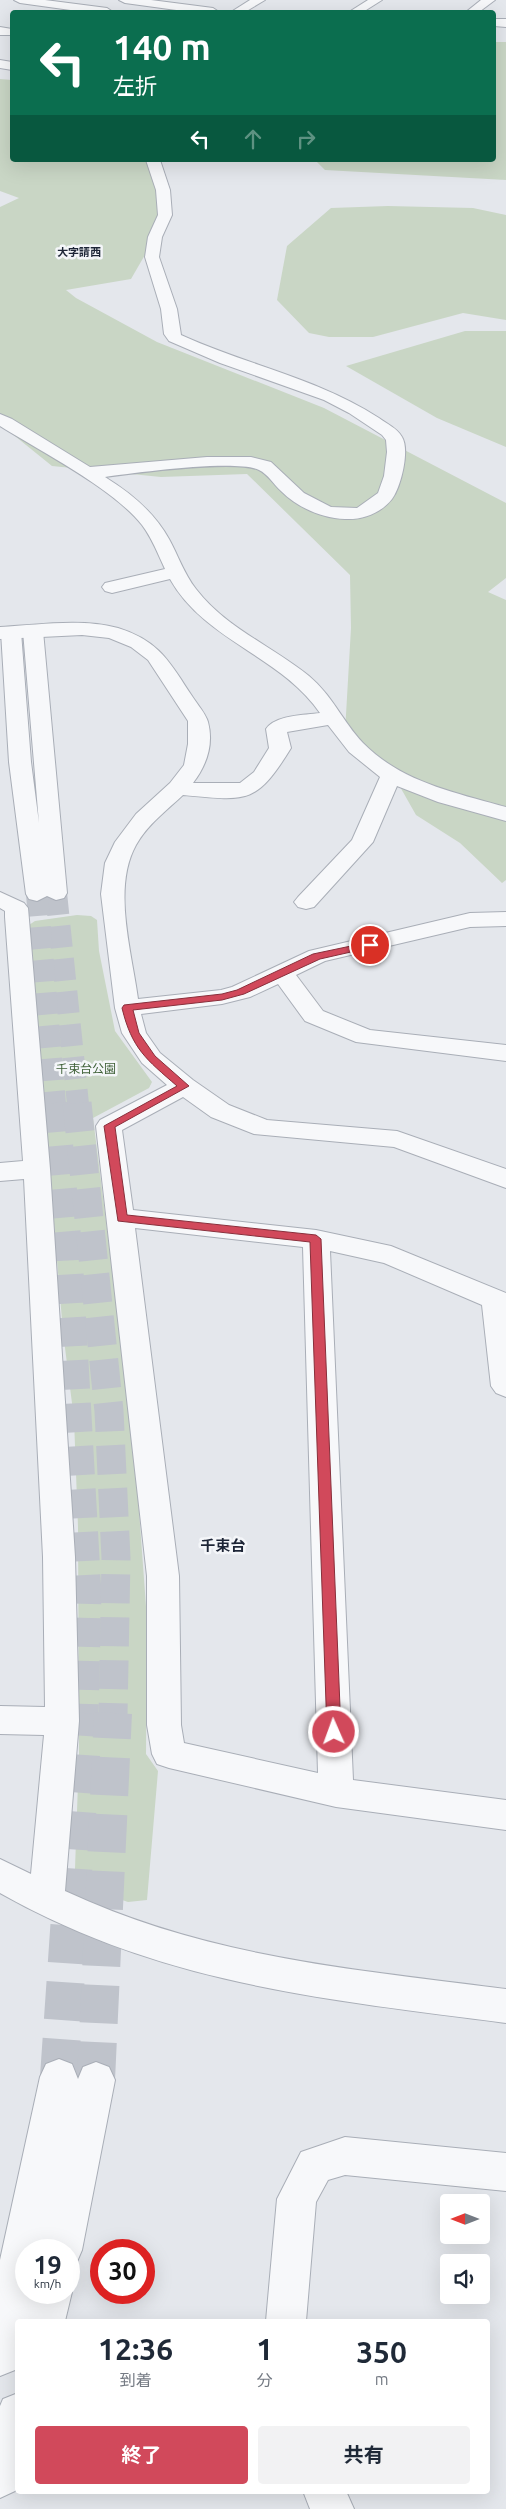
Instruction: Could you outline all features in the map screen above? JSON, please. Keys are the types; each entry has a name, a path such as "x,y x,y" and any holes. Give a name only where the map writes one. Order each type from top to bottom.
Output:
{"street":[{"path":"20,0 92,10"},
{"path":"125,0 157,2 202,10"},
{"path":"358,10 376,0"},
{"path":"475,10 489,0"},
{"path":"141,10 157,2"},
{"path":"242,10 264,2"},
{"path":"88,473 219,462 258,464 270,470 292,492 306,501 328,511 359,514 370,509 384,497 388,490 394,463 396,441 392,435 361,412 297,382 228,359 175,338 172,334 169,309 152,257 155,237 166,216 163,190 154,162"},
{"path":"0,419 88,473 138,510 156,530 175,572 190,594 206,610 251,647 303,681 323,701 363,756 392,774 440,795 506,814"},
{"path":"112,587 175,572"},
{"path":"47,893 20,762 15,632 82,630 113,633 138,643 155,656 198,721 199,744 195,766 178,788 144,819 126,842 116,863 112,894 127,1008 134,1033 151,1058 184,1086 220,1111 264,1128 397,1140 506,1178"},
{"path":"178,788 218,792 248,788 266,770 280,748 276,729 293,723 334,718"},
{"path":"306,902 362,842 392,774"},
{"path":"0,899 16,908 37,1169 59,1557 62,1721 46,1901"},
{"path":"127,1008 222,997 241,992 317,956 470,920 506,919"},
{"path":"282,973 314,1016 365,1037 506,1053"},
{"path":"184,1086 109,1126 122,1218 163,1576 164,1725 169,1754 336,1792 506,1815"},
{"path":"0,1172 37,1169"},
{"path":"122,1218 316,1239 390,1255 500,1302 506,1386"},
{"path":"316,1239 336,1792"},
{"path":"0,1720 62,1721"},
{"path":"0,1875 46,1901 128,1934 217,1962 271,1973 506,2006"},
{"path":"33,2239 78,2079 63,2239"},
{"path":"286,2319 297,2199 315,2165 345,2156 506,2172"},
{"path":"0,2355 15,2302"},
{"path":"45,2319 49,2304"},
{"path":"0,2476 15,2424"},
{"path":"325,2494 332,2509"}],"green space":[{"path":"496,42 506,42 506,180 325,170 317,162 496,162"},
{"path":"0,79 10,80 10,162 147,162 167,225 153,241 131,279 66,290 76,298 157,342 324,408 506,503 506,578 488,592 506,600 506,880 502,883 460,843 416,815 399,785 345,732 351,628 350,575 247,474 161,477 52,466 0,424 0,207 19,198 0,191"},
{"path":"388,206 473,208 506,215 506,320 463,313 373,337 329,337 309,333 277,300 287,246 331,208"},
{"path":"465,331 506,331 506,447 437,418 346,366"},
{"name":"千束台公園","path":"77,915 91,916 97,920 99,951 115,1031 152,1082 149,1088 93,1118 134,1442 147,1620 146,1754 158,1771 147,1900 128,1902 84,1887 75,1869 79,1754 78,1527 74,1419 63,1332 29,925 35,921"}],"tunnel":[{"path":"56,893 78,1104"},
{"path":"37,894 55,1104"},
{"path":"55,1103 68,1255 87,1594 84,1715"},
{"path":"77,1103 109,1411 116,1558 113,1715"},
{"path":"59,2077 84,1713"},
{"path":"96,2080 113,1713"}],"district":[{"name":"大字請西","path":"79,252"},
{"name":"千束台","path":"223,1546"}],"route":[{"path":"334,1732 316,1239 122,1218 109,1126 184,1086 151,1058 134,1033 127,1008 222,997 241,992 317,956 370,945"}]}
